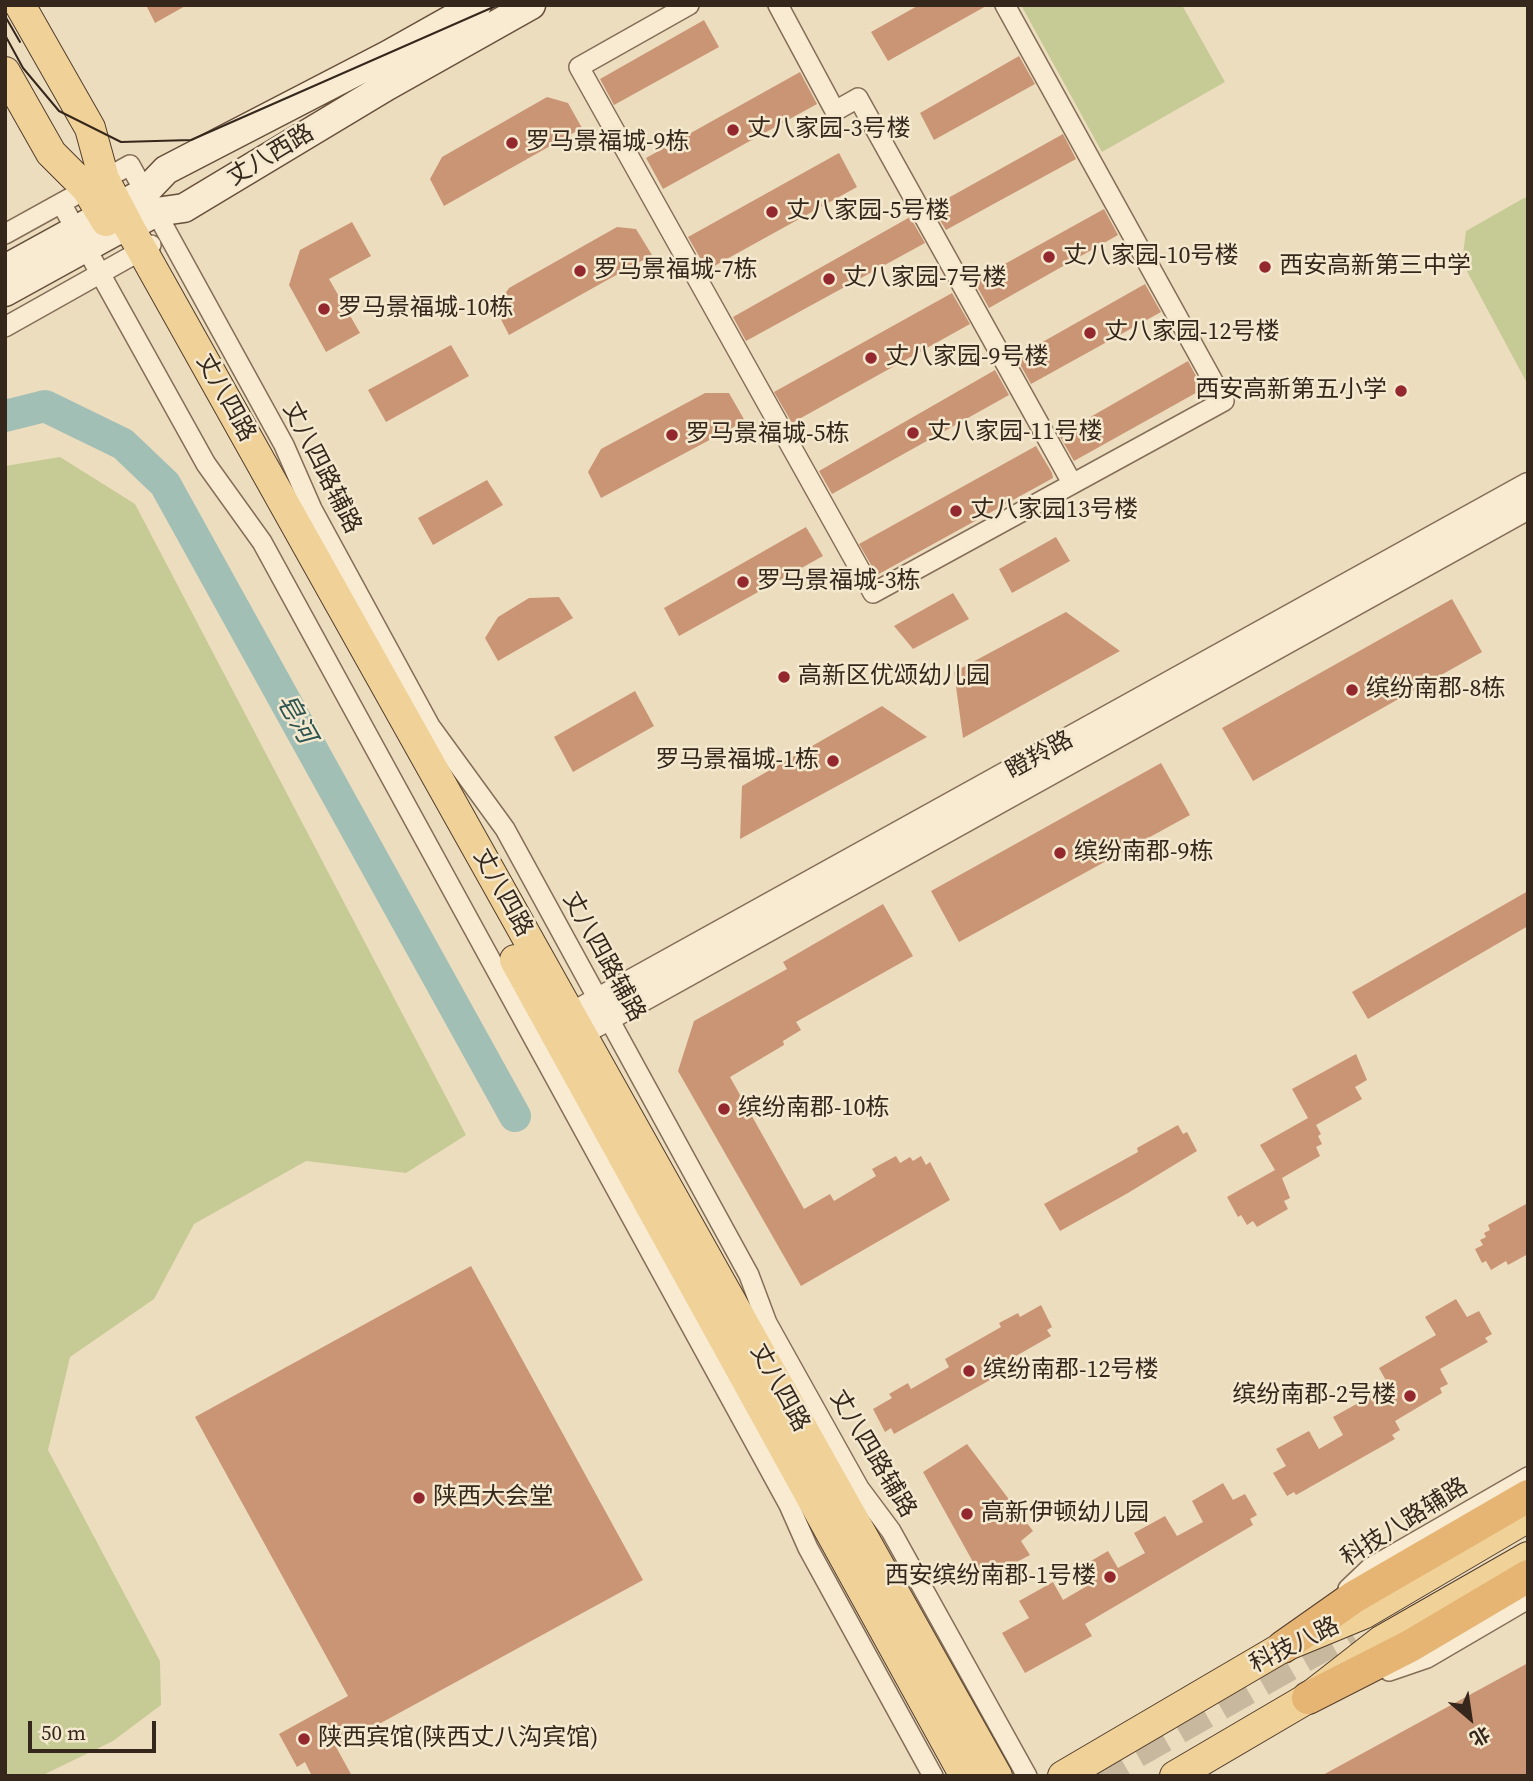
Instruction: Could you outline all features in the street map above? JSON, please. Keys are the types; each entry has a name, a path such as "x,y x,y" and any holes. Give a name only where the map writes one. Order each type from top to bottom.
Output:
{"highway":[{"path":"1283,1647 1354,1597 1528,1496"},
{"path":"1308,1698 1410,1646 1528,1576"}],"main road":[{"name":"丈八四路","path":"20,5 90,128 96,184"},
{"name":"丈八西路","path":"134,225 166,170 388,55 477,5"},
{"name":"丈八西路","path":"5,270 80,239 184,208 387,86 531,5"},
{"name":"丈八四路","path":"5,72 51,153 96,184 134,225 965,1776"},
{"name":"丈八西路","path":"5,292 80,239"},
{"name":"丈八四路","path":"566,1030 997,1776"},
{"name":"科技八路","path":"1063,1776 1283,1647 1363,1614 1528,1517"},
{"name":"科技八路","path":"1175,1776 1308,1698 1381,1641 1528,1557"}],"street":[{"path":"689,5 579,67 873,593 1224,401 1005,5"},
{"path":"778,5 835,111 858,98 1072,484"},
{"name":"丈八四路辅路","path":"96,184 130,165 134,225 284,445 312,509 430,726 505,829 749,1275 767,1323 859,1488 891,1531 1027,1776"},
{"path":"5,234 96,184"},
{"path":"61,203 206,464 262,542 782,1492 807,1548 933,1776"},
{"path":"5,327 101,274 134,225"},
{"name":"瞪羚路","path":"604,1009 1528,485"},
{"name":"瞪羚路","path":"566,1030 1528,507"},
{"name":"科技八路辅路","path":"1283,1647 1370,1568 1528,1477"},
{"path":"1308,1698 1427,1658 1528,1599"}],"green space":[{"path":"1021,5 1182,5 1225,82 1102,152"},
{"path":"1528,198 1528,385 1462,262 1466,231"},
{"path":"60,457 135,504 466,1135 406,1173 306,1161 194,1224 154,1299 70,1357 48,1450 160,1661 161,1705 113,1741 41,1776 5,1776 5,466"}],"building":[{"path":"146,5 187,5 155,23"},
{"path":"919,5 988,5 888,61 871,32"},
{"path":"704,20 719,47 614,105 600,79"},
{"path":"1019,56 1035,84 934,140 920,113"},
{"name":"丈八家园-3号楼","path":"800,72 817,104 663,189 646,158"},
{"name":"罗马景福城-9栋","path":"547,97 568,103 582,128 444,206 430,179 442,157"},
{"path":"1063,134 1076,159 946,230 932,207"},
{"name":"丈八家园-5号楼","path":"839,153 857,187 707,270 688,237"},
{"name":"丈八家园-10号楼","path":"1104,209 1118,235 989,308 974,281"},
{"name":"丈八家园-7号楼","path":"910,217 925,243 746,341 733,317"},
{"name":"罗马景福城-10栋","path":"352,222 371,256 329,279 360,333 326,352 289,285 300,250"},
{"name":"罗马景福城-7栋","path":"617,227 636,229 652,255 509,335 495,308 509,288"},
{"name":"丈八家园-12号楼","path":"1145,284 1161,312 1031,384 1016,357"},
{"name":"丈八家园-9号楼","path":"952,293 970,324 792,423 774,392"},
{"path":"451,345 469,376 386,422 368,390"},
{"path":"1188,361 1203,389 1074,461 1059,435"},
{"name":"丈八家园-11号楼","path":"995,370 1009,395 832,494 819,471"},
{"name":"罗马景福城-5栋","path":"705,393 729,393 745,421 601,498 588,472 601,449"},
{"name":"丈八家园13号楼","path":"1036,446 1053,478 877,575 859,544"},
{"path":"487,480 503,505 433,545 418,518"},
{"name":"罗马景福城-3栋","path":"806,527 823,556 679,636 664,608"},
{"path":"1056,537 1070,561 1012,593 999,569"},
{"path":"953,593 969,619 913,649 894,626"},
{"path":"559,597 573,618 498,661 485,638 498,617 529,598"},
{"name":"缤纷南郡-8栋","path":"1452,599 1482,652 1253,781 1222,728"},
{"path":"1066,612 1120,651 963,738 954,672"},
{"path":"635,691 654,726 573,772 554,737"},
{"name":"罗马景福城-1栋","path":"882,706 927,737 740,839 742,786"},
{"name":"缤纷南郡-9栋","path":"1161,763 1190,815 959,942 931,891"},
{"path":"1528,891 1528,926 1368,1019 1352,992"},
{"name":"缤纷南郡-10栋","path":"883,904 913,956 796,1022 801,1030 783,1041 784,1045 730,1077 804,1209 830,1194 834,1201 876,1176 872,1169 896,1156 900,1163 910,1157 913,1161 921,1156 926,1165 930,1162 950,1200 801,1286 678,1071 694,1021 787,969 783,962"},
{"path":"1356,1054 1367,1080 1355,1087 1362,1099 1316,1125 1321,1134 1318,1136 1322,1144 1316,1147 1320,1156 1282,1178 1290,1198 1284,1201 1288,1209 1257,1227 1253,1221 1247,1225 1241,1215 1238,1217 1227,1197 1275,1170 1260,1145 1308,1118 1292,1089"},
{"path":"1178,1125 1183,1134 1187,1132 1197,1151 1060,1231 1044,1204 1138,1152 1137,1148"},
{"path":"1528,1203 1528,1254 1508,1265 1506,1261 1491,1270 1486,1261 1482,1263 1475,1249 1483,1245 1480,1240 1486,1237 1484,1233 1490,1230 1488,1225"},
{"name":"陕西大会堂","path":"471,1266 643,1580 368,1730 367,1728 335,1745 352,1776 312,1776 305,1762 297,1767 279,1734 348,1696 195,1417"},
{"name":"缤纷南郡-2号楼","path":"1456,1299 1467,1317 1479,1311 1492,1334 1485,1338 1488,1342 1440,1369 1448,1384 1440,1388 1442,1393 1395,1421 1400,1430 1392,1435 1395,1439 1296,1495 1294,1492 1287,1496 1273,1473 1286,1466 1276,1449 1309,1431 1319,1449 1343,1435 1333,1417 1389,1386 1379,1368 1436,1335 1425,1317"},
{"name":"缤纷南郡-12号楼","path":"1041,1305 1052,1327 1047,1330 1051,1336 995,1368 999,1375 894,1434 891,1428 885,1432 873,1409 892,1398 889,1394 908,1383 911,1389 949,1367 945,1359 1001,1327 999,1323 1018,1313 1020,1317"},
{"path":"967,1444 1033,1531 1021,1541 1030,1555 983,1580 923,1472"},
{"name":"西安缤纷南郡-1号楼","path":"1223,1483 1233,1500 1245,1494 1257,1515 1250,1519 1253,1525 1085,1624 1092,1636 1025,1673 1002,1633 1029,1618 1019,1601 1053,1582 1063,1600 1087,1586 1077,1569 1108,1551 1118,1568 1145,1553 1134,1533 1165,1516 1177,1536 1203,1522 1192,1501"},
{"path":"1528,1663 1528,1776 1321,1776"}],"waterway":[{"name":"皂河","path":"5,416 45,406 123,444 165,484 515,1116"}],"tunnel":[{"path":"1094,1776 1350,1630"}],"tram line":[{"path":"5,35 23,68 59,111 121,142 191,140 498,5"},
{"path":"5,16 20,42"}],"place":[{"name":"丈八家园-3号楼","path":"733,130"},
{"name":"罗马景福城-9栋","path":"512,143"},
{"name":"丈八家园-5号楼","path":"772,212"},
{"name":"丈八家园-10号楼","path":"1049,257"},
{"name":"西安高新第三中学","path":"1265,267"},
{"name":"罗马景福城-7栋","path":"580,271"},
{"name":"丈八家园-7号楼","path":"829,279"},
{"name":"罗马景福城-10栋","path":"324,309"},
{"name":"丈八家园-12号楼","path":"1090,333"},
{"name":"丈八家园-9号楼","path":"871,358"},
{"name":"西安高新第五小学","path":"1401,391"},
{"name":"丈八家园-11号楼","path":"913,433"},
{"name":"罗马景福城-5栋","path":"672,435"},
{"name":"丈八家园13号楼","path":"956,511"},
{"name":"罗马景福城-3栋","path":"743,582"},
{"name":"高新区优颂幼儿园","path":"784,677"},
{"name":"缤纷南郡-8栋","path":"1352,690"},
{"name":"罗马景福城-1栋","path":"833,761"},
{"name":"缤纷南郡-9栋","path":"1060,853"},
{"name":"缤纷南郡-10栋","path":"724,1109"},
{"name":"缤纷南郡-12号楼","path":"969,1371"},
{"name":"缤纷南郡-2号楼","path":"1410,1396"},
{"name":"陕西大会堂","path":"419,1498"},
{"name":"高新伊顿幼儿园","path":"967,1514"},
{"name":"西安缤纷南郡-1号楼","path":"1110,1577"},
{"name":"陕西宾馆(陕西丈八沟宾馆)","path":"304,1739"}]}
